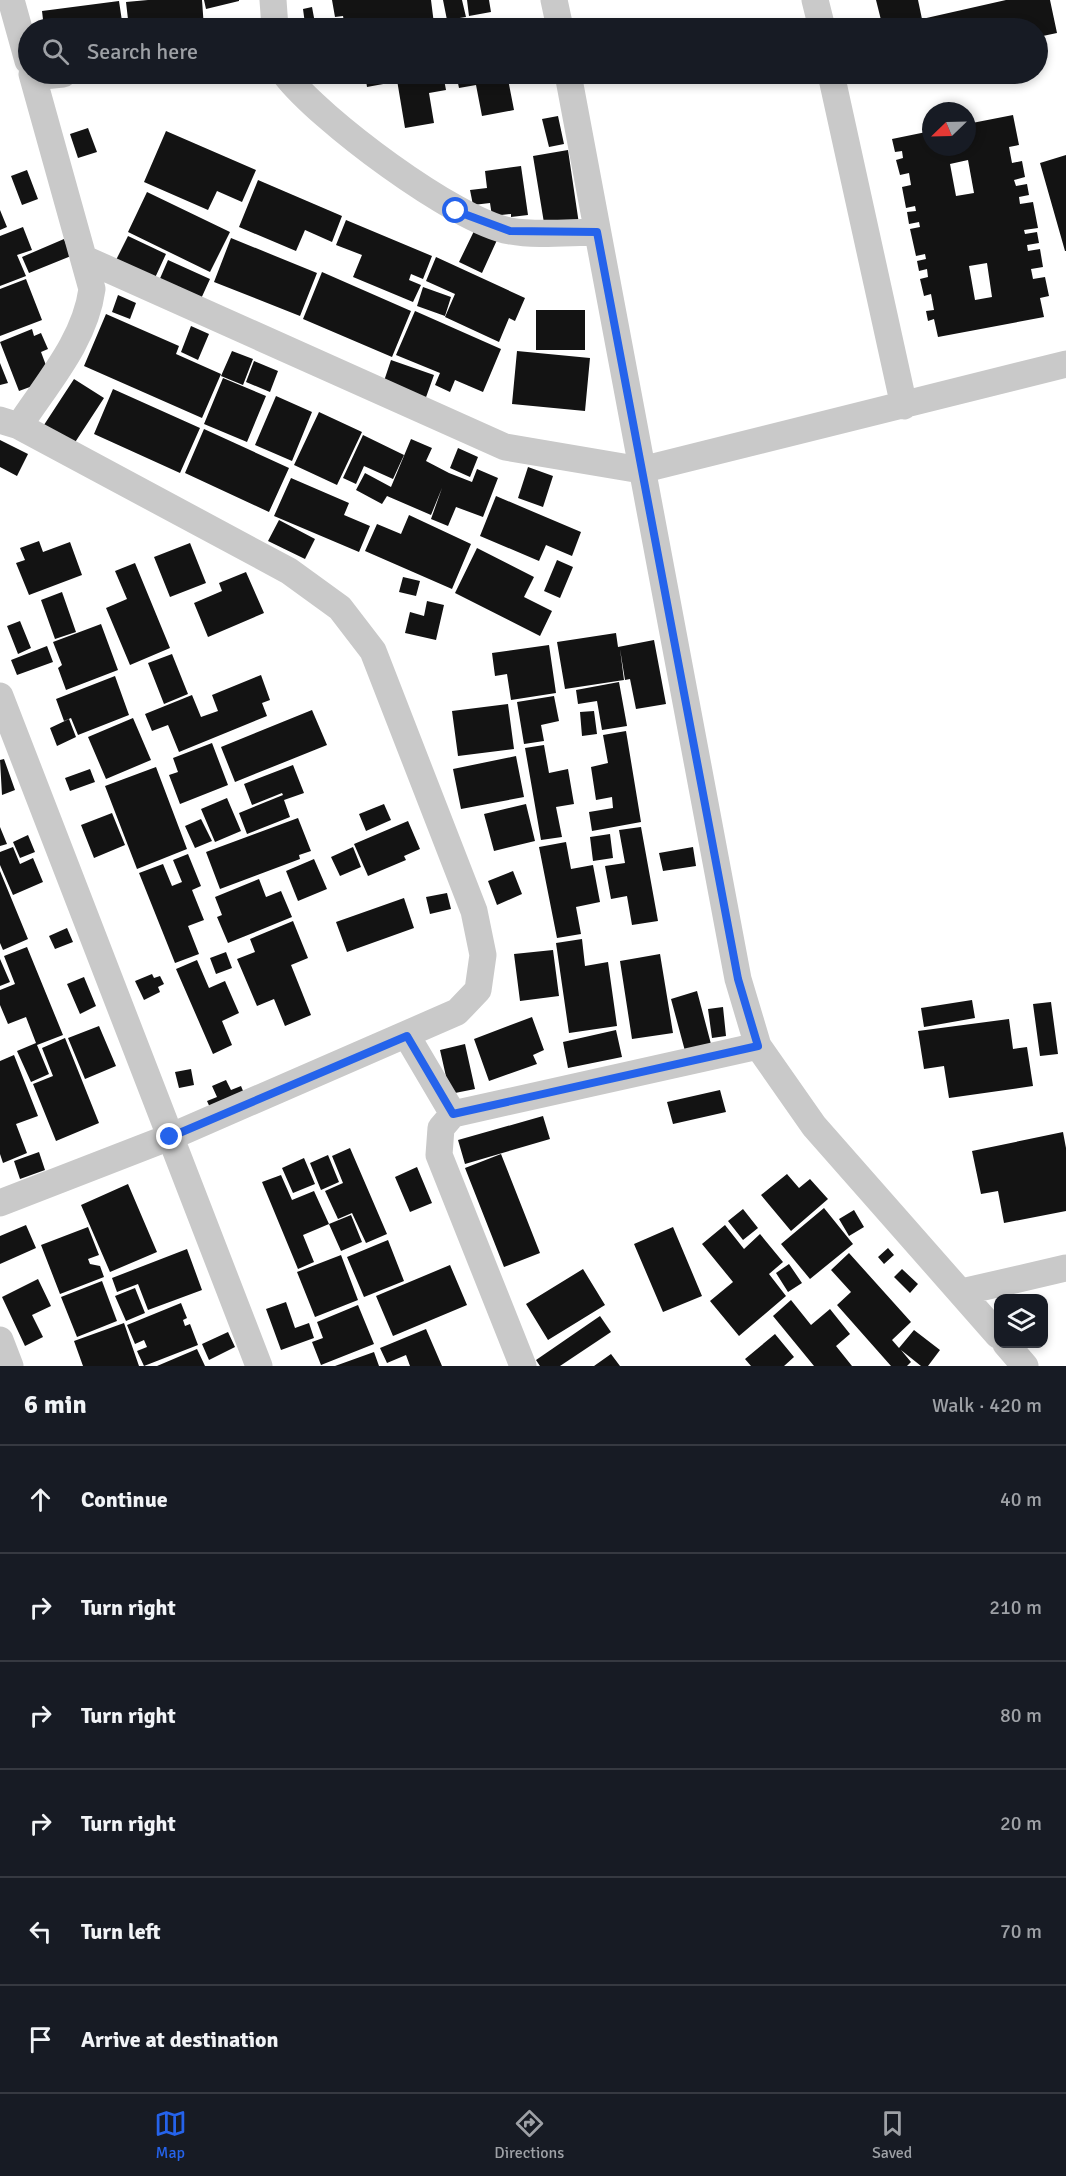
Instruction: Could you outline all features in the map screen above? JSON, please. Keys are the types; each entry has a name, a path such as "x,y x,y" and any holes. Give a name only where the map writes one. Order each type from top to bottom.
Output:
{"street":[{"path":"11,0 18,24"},
{"path":"273,0 274,18"},
{"path":"554,0 558,18"},
{"path":"815,0 820,18"},
{"path":"0,1203 170,1137 407,1036 457,1012 478,990 483,955 474,911 373,651 340,608 289,571 9,423 80,334 89,311 92,289 35,84"},
{"path":"292,84 321,112 456,211 510,231 597,232"},
{"path":"570,84 738,979 758,1046 814,1126 994,1329"},
{"path":"833,84 903,406"},
{"path":"85,259 505,447 641,470 1066,364"},
{"path":"0,696 259,1366"},
{"path":"407,1036 453,1114"},
{"path":"524,1366 439,1155 441,1128 453,1114 758,1046"},
{"path":"962,1292 1066,1268"},
{"path":"0,1340 10,1366"},
{"path":"1009,1348 1025,1366"}],"building":[{"path":"202,0 203,18 128,18 126,2"},
{"path":"204,0 239,0 239,1 206,9"},
{"path":"332,0 431,0 433,18 343,18 343,16 335,17"},
{"path":"443,0 462,0 466,17 447,18"},
{"path":"467,0 489,0 491,12 469,16"},
{"path":"876,0 918,0 922,18 880,18"},
{"path":"1006,0 1050,0 1057,33 1048,35 1048,18 926,18"},
{"path":"119,1 122,18 43,18 42,11"},
{"path":"312,7 314,18 304,18 303,9"},
{"path":"367,84 383,84 367,87"},
{"path":"398,84 445,84 446,90 429,93 434,123 405,128"},
{"path":"458,84 509,84 514,110 482,116 476,85 459,88"},
{"path":"1013,115 1019,145 1009,147 1012,163 1022,161 1025,177 1014,180 1016,186 1027,184 1029,195 1019,197 1020,204 1033,202 1038,228 1024,230 1025,234 1037,232 1039,243 1027,245 1028,251 1040,249 1043,267 1031,269 1033,279 1045,277 1049,296 1040,298 1044,317 938,337 934,319 928,321 926,311 934,310 931,294 924,296 920,279 928,277 927,269 919,271 917,261 926,259 925,254 916,256 910,229 920,227 919,222 909,224 907,212 916,211 915,206 906,208 902,187 911,185 909,173 900,175 896,160 903,158 902,151 895,152 892,139 922,133 922,156 976,156 976,122","holes":["968,160 974,193 956,196 950,164","987,263 992,297 975,300 969,266"]},
{"path":"558,116 564,144 549,147 542,119"},
{"path":"88,128 97,152 78,158 70,134"},
{"path":"166,131 256,170 242,202 217,191 208,210 144,182"},
{"path":"568,150 579,224 545,229 533,156"},
{"path":"1066,155 1066,251 1065,251 1040,163"},
{"path":"521,166 528,215 492,216 490,203 473,205 470,190 487,188 485,171"},
{"path":"27,170 38,199 22,205 11,176"},
{"path":"258,180 342,216 332,242 305,230 296,251 239,227"},
{"path":"147,192 230,232 210,272 128,232"},
{"path":"0,210 7,227 0,230"},
{"path":"346,220 432,256 423,279 411,274 409,280 421,285 413,302 353,277 362,255 336,245"},
{"path":"23,227 32,250 17,255 26,276 0,286 0,236"},
{"path":"475,229 497,240 482,273 459,262"},
{"path":"128,236 166,254 154,280 115,262"},
{"path":"231,238 317,273 300,316 214,282"},
{"path":"64,239 71,256 29,273 22,257"},
{"path":"436,257 525,298 515,321 509,318 499,342 445,317 455,294 426,281"},
{"path":"168,260 210,279 200,301 158,283"},
{"path":"322,272 411,311 392,357 303,319"},
{"path":"26,279 42,320 0,336 0,289"},
{"path":"423,287 451,297 445,316 417,306"},
{"path":"118,295 136,303 130,319 112,312"},
{"path":"536,310 585,310 585,350 536,350"},
{"path":"415,311 501,349 483,392 455,380 450,392 435,385 440,373 396,355"},
{"path":"106,314 179,346 176,354 221,374 202,418 84,366"},
{"path":"191,326 209,334 198,360 181,352"},
{"path":"32,329 34,336 41,333 48,349 41,352 47,368 38,384 19,391 0,342"},
{"path":"232,351 253,359 243,385 221,376"},
{"path":"517,351 590,358 585,411 512,404"},
{"path":"391,360 434,375 425,400 383,384"},
{"path":"254,361 278,371 270,392 246,382"},
{"path":"0,363 8,383 0,385"},
{"path":"223,378 266,396 247,442 204,424"},
{"path":"74,379 104,398 72,447 42,428"},
{"path":"113,389 200,428 180,473 94,434"},
{"path":"276,396 312,412 292,461 255,445"},
{"path":"319,412 362,432 337,485 294,465"},
{"path":"204,429 289,468 269,512 185,473"},
{"path":"363,435 404,455 393,479 364,466 356,484 343,478"},
{"path":"411,439 432,448 426,461 449,473 472,482 477,469 498,478 483,517 456,507 448,526 431,519 442,488 431,515 387,496 382,504 356,490 365,473 391,487"},
{"path":"0,440 28,454 17,476 0,467"},
{"path":"458,448 478,457 470,477 450,468"},
{"path":"528,467 553,476 543,507 518,498"},
{"path":"291,478 349,503 344,515 370,526 359,552 274,516"},
{"path":"496,496 581,532 572,556 546,545 539,561 480,536"},
{"path":"409,515 471,544 452,589 365,551 377,524 401,534"},
{"path":"279,520 315,539 305,559 268,541"},
{"path":"39,541 43,552 70,542 82,575 29,595 16,563 25,560 20,548"},
{"path":"190,543 206,583 170,597 154,557"},
{"path":"477,548 534,577 524,597 552,611 540,636 455,593"},
{"path":"557,560 573,567 560,598 544,591"},
{"path":"135,563 170,648 130,665 106,608 127,599 115,571"},
{"path":"246,572 264,613 208,637 194,603 222,591 219,583"},
{"path":"403,577 420,581 416,596 399,592"},
{"path":"62,592 76,632 55,639 41,600"},
{"path":"427,601 444,605 436,640 405,633 410,612 424,616"},
{"path":"20,621 31,648 18,654 7,626"},
{"path":"101,624 118,670 66,690 58,668 62,665 53,642"},
{"path":"616,633 618,647 654,640 666,704 636,709 630,679 625,680 620,649 624,680 565,689 557,642"},
{"path":"549,645 556,693 511,700 507,674 495,676 492,653"},
{"path":"47,646 53,662 17,675 11,660"},
{"path":"172,654 188,694 164,704 148,663"},
{"path":"261,675 270,700 262,703 267,716 179,752 168,725 152,731 145,714 192,695 201,717 218,711 212,695"},
{"path":"115,676 129,715 78,735 71,718 64,721 56,699"},
{"path":"619,682 627,726 602,730 597,701 578,704 576,690"},
{"path":"554,696 559,721 541,725 544,741 524,744 517,702"},
{"path":"508,704 514,749 458,756 452,711"},
{"path":"312,710 327,745 235,782 221,747"},
{"path":"594,711 597,734 582,736 580,712"},
{"path":"133,718 151,760 106,779 88,737"},
{"path":"69,719 76,737 57,746 50,728"},
{"path":"626,731 641,822 592,831 589,812 613,808 612,797 596,800 591,767 608,763 603,735"},
{"path":"212,743 228,785 180,804 169,775 178,772 173,758"},
{"path":"544,745 549,773 568,769 574,804 556,807 562,837 541,840 525,748"},
{"path":"516,756 524,797 461,809 453,769"},
{"path":"4,759 15,790 2,795 0,760"},
{"path":"293,765 304,793 284,800 290,817 247,834 239,813 283,795 282,793 252,805 244,784"},
{"path":"156,767 187,849 137,869 105,786"},
{"path":"90,769 95,782 70,791 65,778"},
{"path":"227,798 241,831 215,842 201,809"},
{"path":"384,804 391,820 366,831 359,814"},
{"path":"526,804 535,841 494,851 484,814"},
{"path":"112,813 125,845 94,858 81,825"},
{"path":"298,818 311,851 299,855 300,859 220,889 206,852"},
{"path":"201,819 212,841 195,848 185,826"},
{"path":"408,821 420,849 404,856 406,860 368,876 354,844"},
{"path":"0,827 7,844 0,846"},
{"path":"641,827 658,921 632,925 627,896 611,899 605,866 625,863 619,830"},
{"path":"610,834 613,858 593,861 590,837"},
{"path":"28,835 35,852 20,858 13,842"},
{"path":"566,842 571,869 593,865 600,902 576,907 581,934 557,938 539,847"},
{"path":"13,847 20,864 33,858 43,882 13,895 0,865 0,852"},
{"path":"353,847 361,867 340,876 331,857"},
{"path":"693,847 696,866 663,871 659,853"},
{"path":"188,854 201,886 192,890 204,920 188,926 199,954 175,963 139,873 163,864 172,886 182,882 173,860"},
{"path":"314,859 327,889 298,901 286,871"},
{"path":"0,871 28,939 3,950 0,943"},
{"path":"513,871 522,894 497,905 488,881"},
{"path":"259,879 266,897 281,891 292,917 228,943 217,917 222,915 215,897"},
{"path":"447,893 451,909 430,914 426,897"},
{"path":"404,898 414,928 347,952 336,922"},
{"path":"293,921 308,958 291,965 311,1015 285,1026 274,999 257,1006 237,959 255,952 250,939"},
{"path":"67,928 73,942 55,949 49,936"},
{"path":"582,939 585,966 608,962 617,1026 569,1033 556,943"},
{"path":"27,947 63,1035 37,1045 49,1074 31,1082 17,1051 36,1043 26,1017 8,1024 0,1005 0,990 15,984 4,956"},
{"path":"553,950 559,996 520,1001 514,954"},
{"path":"226,952 232,968 216,974 210,958"},
{"path":"660,954 673,1033 632,1039 620,961"},
{"path":"0,959 10,982 0,986"},
{"path":"197,960 209,988 225,981 239,1013 222,1021 232,1045 213,1054 176,969"},
{"path":"152,974 154,978 160,976 164,984 158,987 160,992 144,1000 135,981"},
{"path":"84,977 96,1006 80,1014 67,984"},
{"path":"697,991 711,1044 685,1051 671,999"},
{"path":"972,1000 975,1018 924,1027 921,1008"},
{"path":"1051,1002 1058,1054 1040,1056 1033,1004"},
{"path":"723,1007 726,1036 712,1038 708,1009"},
{"path":"532,1017 544,1050 533,1055 537,1064 489,1081 474,1039"},
{"path":"1009,1019 1013,1049 1027,1047 1033,1086 949,1098 944,1066 924,1069 918,1031"},
{"path":"99,1026 116,1066 85,1079 68,1038"},
{"path":"616,1030 622,1057 568,1068 563,1042"},
{"path":"65,1038 99,1123 56,1141 33,1084 53,1076 42,1048"},
{"path":"465,1044 475,1089 450,1094 440,1050"},
{"path":"14,1055 38,1116 16,1124 27,1153 3,1163 0,1154 0,1061"},
{"path":"191,1069 194,1085 179,1088 175,1072"},
{"path":"226,1080 231,1090 241,1086 246,1098 212,1112 207,1101 217,1097 212,1086"},
{"path":"720,1090 726,1112 673,1124 667,1102"},
{"path":"543,1116 550,1139 465,1164 458,1140"},
{"path":"1063,1132 1066,1148 1066,1211 1004,1223 998,1191 981,1194 972,1151"},
{"path":"350,1148 387,1234 366,1243 352,1213 338,1219 325,1191 343,1183 332,1156"},
{"path":"39,1152 45,1170 20,1179 14,1161"},
{"path":"501,1154 540,1253 504,1267 465,1168"},
{"path":"328,1155 339,1182 321,1190 310,1163"},
{"path":"304,1158 315,1184 293,1193 282,1168"},
{"path":"417,1167 432,1203 410,1212 395,1177"},
{"path":"787,1174 799,1188 810,1179 828,1199 791,1231 761,1195"},
{"path":"281,1175 292,1200 314,1191 329,1224 303,1235 314,1262 298,1269 262,1182"},
{"path":"128,1184 157,1252 110,1272 81,1205"},
{"path":"824,1208 853,1244 810,1279 781,1244"},
{"path":"743,1209 758,1228 743,1240 728,1221"},
{"path":"854,1210 864,1227 849,1236 839,1219"},
{"path":"351,1215 362,1242 341,1251 329,1224"},
{"path":"26,1225 36,1248 0,1264 0,1236"},
{"path":"725,1225 744,1249 760,1234 783,1262 769,1274 786,1296 739,1336 710,1301 733,1282 702,1244"},
{"path":"88,1227 99,1255 88,1259 90,1264 100,1266 104,1277 60,1294 41,1245"},
{"path":"673,1227 702,1296 663,1312 634,1244"},
{"path":"388,1240 404,1281 364,1297 347,1257"},
{"path":"888,1248 894,1255 884,1264 878,1257"},
{"path":"187,1249 202,1290 148,1310 138,1284 117,1292 112,1278"},
{"path":"849,1253 911,1322 892,1340 899,1348 914,1330 940,1350 928,1366 921,1366 901,1350 911,1362 907,1366 891,1366 837,1305 851,1292 831,1270"},
{"path":"341,1255 358,1300 315,1317 297,1272"},
{"path":"789,1264 802,1283 788,1292 776,1273"},
{"path":"450,1265 467,1305 393,1336 376,1296"},
{"path":"583,1269 605,1305 548,1340 526,1304"},
{"path":"902,1269 918,1284 910,1293 894,1277"},
{"path":"38,1279 51,1306 32,1315 43,1337 25,1346 2,1297"},
{"path":"102,1281 117,1321 77,1337 61,1297"},
{"path":"135,1288 145,1313 126,1321 115,1296"},
{"path":"791,1300 811,1325 830,1309 850,1334 836,1346 852,1366 814,1366 773,1316"},
{"path":"286,1302 295,1328 309,1323 314,1338 281,1350 266,1309"},
{"path":"181,1303 187,1318 183,1320 185,1326 190,1324 198,1345 144,1366 137,1351 147,1347 144,1340 135,1344 127,1325"},
{"path":"358,1305 374,1344 321,1365 312,1342 323,1338 317,1322"},
{"path":"600,1316 611,1332 560,1366 540,1366 536,1360"},
{"path":"124,1323 139,1366 83,1366 74,1341"},
{"path":"426,1329 442,1366 410,1366 406,1355 387,1363 380,1348"},
{"path":"228,1332 235,1347 209,1360 202,1344"},
{"path":"775,1334 794,1357 784,1366 751,1366 745,1359"},
{"path":"197,1349 205,1366 157,1366"},
{"path":"374,1352 379,1366 335,1366"},
{"path":"611,1354 620,1366 594,1366"}],"route":[{"path":"170,1137 407,1036 453,1114 758,1046 738,979 597,232 510,231 456,211"}]}
